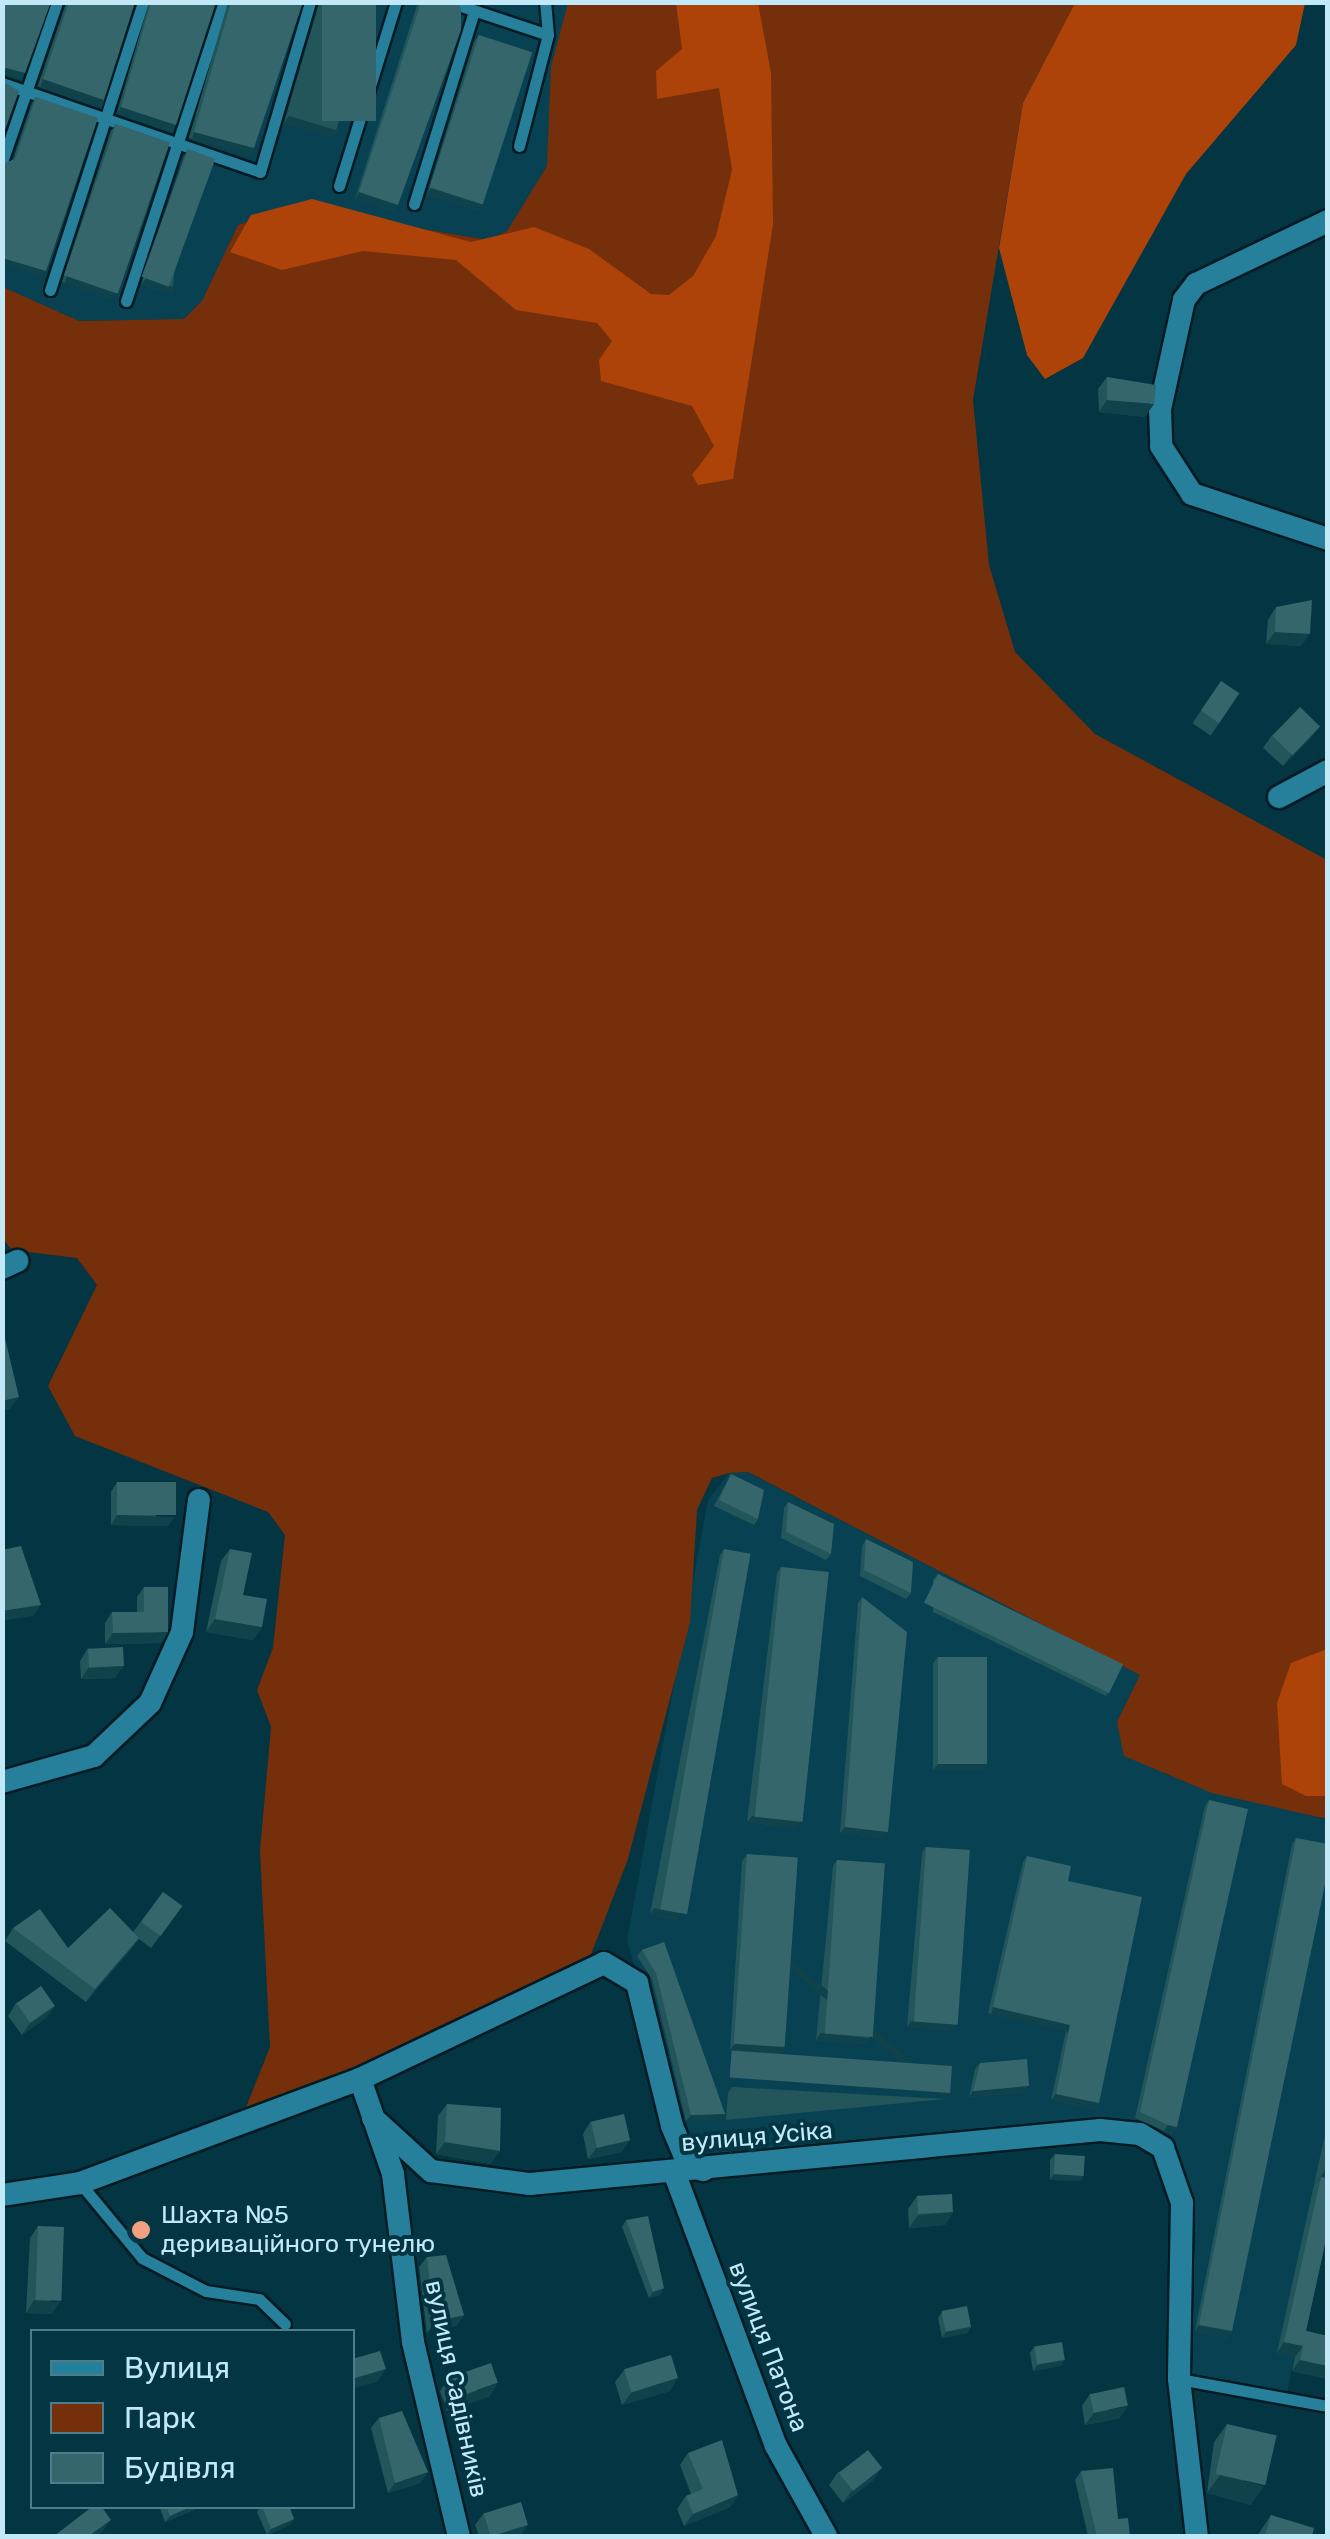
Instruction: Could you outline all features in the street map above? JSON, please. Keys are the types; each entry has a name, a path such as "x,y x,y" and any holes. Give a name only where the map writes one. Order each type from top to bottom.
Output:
{"street":[{"path":"1328,221 1196,284 1184,300 1160,408 1171,472 1223,510 1328,539"},
{"path":"1280,797 1328,771"},
{"path":"2,1782 94,1756 150,1703 182,1632 200,1500"},
{"path":"2,2195 80,2184 360,2080 604,1963 637,1983 672,2126 689,2166 703,2170"},
{"name":"вулиця Садівників","path":"360,2080 393,2174 413,2342 458,2536"},
{"name":"вулиця Усіка","path":"373,2118 405,2154 476,2182 703,2170 1100,2130 1140,2134 1163,2148 1182,2203 1179,2378"},
{"name":"вулиця Патона","path":"674,2172 776,2446 826,2536"},
{"path":"1179,2378 1197,2536"}],"lane":[{"path":"2,162 57,2"},
{"path":"50,290 143,2"},
{"path":"126,302 224,2"},
{"path":"2,82 260,172 310,2"},
{"path":"338,186 396,2"},
{"path":"449,2 548,35"},
{"path":"519,146 548,35 545,2"},
{"path":"414,204 474,11"},
{"path":"80,2184 142,2258 206,2292 258,2300 285,2324"},
{"path":"1179,2378 1328,2406"}],"shaded area":[{"path":"3,3 568,3 547,166 507,231 489,240 361,219 312,199 238,225 202,301 184,319 79,321 3,287"},
{"path":"676,3 758,3 771,73 773,224 733,479 698,485 692,475 714,446 692,406 601,381 599,360 612,341 597,323 516,310 456,260 363,251 282,270 230,252 251,215 312,199 471,242 534,227 589,249 651,294 669,295 693,276 716,236 732,170 719,88 657,99 656,71 682,49"},
{"path":"1075,3 1305,3 1296,45 1186,174 1083,358 1045,379 1027,355 999,248 1023,103"},
{"path":"747,1472 1141,1675 1117,1722 1165,1774 1327,1820 1327,2204 1285,2402 1181,2378 1186,2177 1175,2150 1154,2137 689,2166 627,1940 708,1500 729,1473"},
{"path":"1327,1649 1327,1796 1306,1796 1282,1784 1277,1703 1291,1663"}],"green space":[{"path":"568,3 1075,3 1023,103 973,400 989,565 1015,652 1095,734 1327,860 1327,1819 1212,1793 1124,1756 1117,1722 1140,1675 748,1472 729,1473 712,1478 697,1510 690,1622 628,1859 590,1957 578,1971 241,2120 270,2047 260,1851 271,1727 257,1690 273,1648 285,1535 268,1512 75,1436 48,1386 97,1285 77,1258 12,1250 3,1239 3,287 79,321 184,319 202,301 238,225 312,199 361,219 489,240 507,231 547,166 551,67"}],"building":[{"path":"2,2 51,2 25,73 6,68 2,71"},
{"path":"69,2 135,2 104,100 43,79"},
{"path":"151,2 216,2 176,125 121,107"},
{"path":"231,2 303,2 254,148 194,132"},
{"path":"322,2 376,2 376,121 322,121"},
{"path":"421,2 456,2 461,8 461,30 398,205 359,192"},
{"path":"479,35 532,52 483,204 430,187"},
{"path":"2,81 19,91 2,138"},
{"path":"36,97 98,118 46,271 2,258 2,164 15,159"},
{"path":"116,124 170,143 118,294 64,275"},
{"path":"188,149 215,159 169,287 141,277"},
{"path":"1107,377 1156,385 1154,404 1107,400"},
{"path":"1312,600 1310,634 1275,632 1276,607"},
{"path":"1221,681 1239,693 1219,723 1201,711"},
{"path":"1300,707 1320,726 1292,755 1272,736"},
{"path":"2,1330 19,1397 2,1401"},
{"path":"731,1474 764,1490 758,1519 719,1500"},
{"path":"117,1482 176,1482 176,1515 117,1515"},
{"path":"788,1502 834,1524 831,1554 786,1532"},
{"path":"866,1539 913,1562 911,1593 864,1570"},
{"path":"21,1546 41,1605 2,1611 2,1550"},
{"path":"230,1549 252,1553 243,1595 267,1599 262,1627 215,1619"},
{"path":"724,1549 751,1554 687,1914 660,1909"},
{"path":"781,1567 829,1572 803,1822 755,1817"},
{"path":"938,1574 1123,1664 1109,1693 924,1603"},
{"path":"144,1587 168,1587 168,1632 113,1633 112,1612 144,1612"},
{"path":"862,1597 907,1632 888,1832 845,1827"},
{"path":"123,1647 124,1666 89,1668 88,1649"},
{"path":"938,1657 987,1657 987,1764 938,1764"},
{"path":"1209,1800 1248,1809 1177,2127 1140,2112"},
{"path":"1296,1838 1328,1844 1328,1870 1232,2331 1199,2325"},
{"path":"926,1847 970,1850 958,2025 914,2022"},
{"path":"747,1854 798,1858 785,2047 734,2044"},
{"path":"1027,1856 1071,1866 1068,1881 1142,1897 1099,2103 1056,2094 1070,2025 993,2007"},
{"path":"837,1860 885,1863 873,2037 825,2034"},
{"path":"163,1892 182,1906 161,1936 141,1922"},
{"path":"110,1908 139,1938 95,1989 13,1928 40,1909 68,1948"},
{"path":"664,1942 725,2114 691,2115 656,1973 642,1950"},
{"path":"41,1986 55,2006 30,2023 16,2003"},
{"path":"732,2051 952,2066 950,2093 730,2078"},
{"path":"1027,2059 1029,2086 973,2091 980,2063"},
{"path":"447,2104 501,2108 500,2151 445,2142"},
{"path":"624,2114 630,2140 597,2148 591,2122"},
{"path":"1055,2154 1085,2156 1084,2176 1054,2174"},
{"path":"1321,2177 1328,2178 1328,2230 1304,2340 1306,2331 1328,2336 1328,2366 1300,2360 1303,2346 1284,2342"},
{"path":"952,2194 953,2212 918,2214 917,2196"},
{"path":"648,2216 664,2288 653,2292 626,2220"},
{"path":"38,2226 64,2227 61,2301 35,2300"},
{"path":"446,2255 464,2315 434,2322 427,2257"},
{"path":"967,2306 971,2327 945,2332 941,2311"},
{"path":"1062,2342 1065,2360 1037,2364 1034,2346"},
{"path":"380,2351 386,2369 355,2378 355,2358"},
{"path":"671,2355 678,2378 631,2392 624,2369"},
{"path":"491,2363 498,2383 455,2398 448,2378"},
{"path":"1124,2387 1128,2406 1094,2413 1090,2394"},
{"path":"402,2411 428,2472 395,2483 379,2418"},
{"path":"1227,2424 1277,2435 1265,2485 1216,2474"},
{"path":"722,2440 738,2495 693,2514 686,2496 703,2489 688,2453"},
{"path":"868,2450 882,2468 853,2491 839,2473"},
{"path":"1113,2468 1118,2519 1128,2518 1130,2536 1097,2536 1081,2471"},
{"path":"521,2502 528,2525 491,2536 484,2513"},
{"path":"89,2509 103,2509 111,2520 89,2536 54,2536"},
{"path":"167,2509 185,2509 170,2516"},
{"path":"263,2509 290,2509 294,2519 271,2529"},
{"path":"1271,2515 1314,2528 1312,2536 1265,2536"}],"place":[{"name":"Шахта №5 дериваційного тунелю","path":"141,2230"}]}
